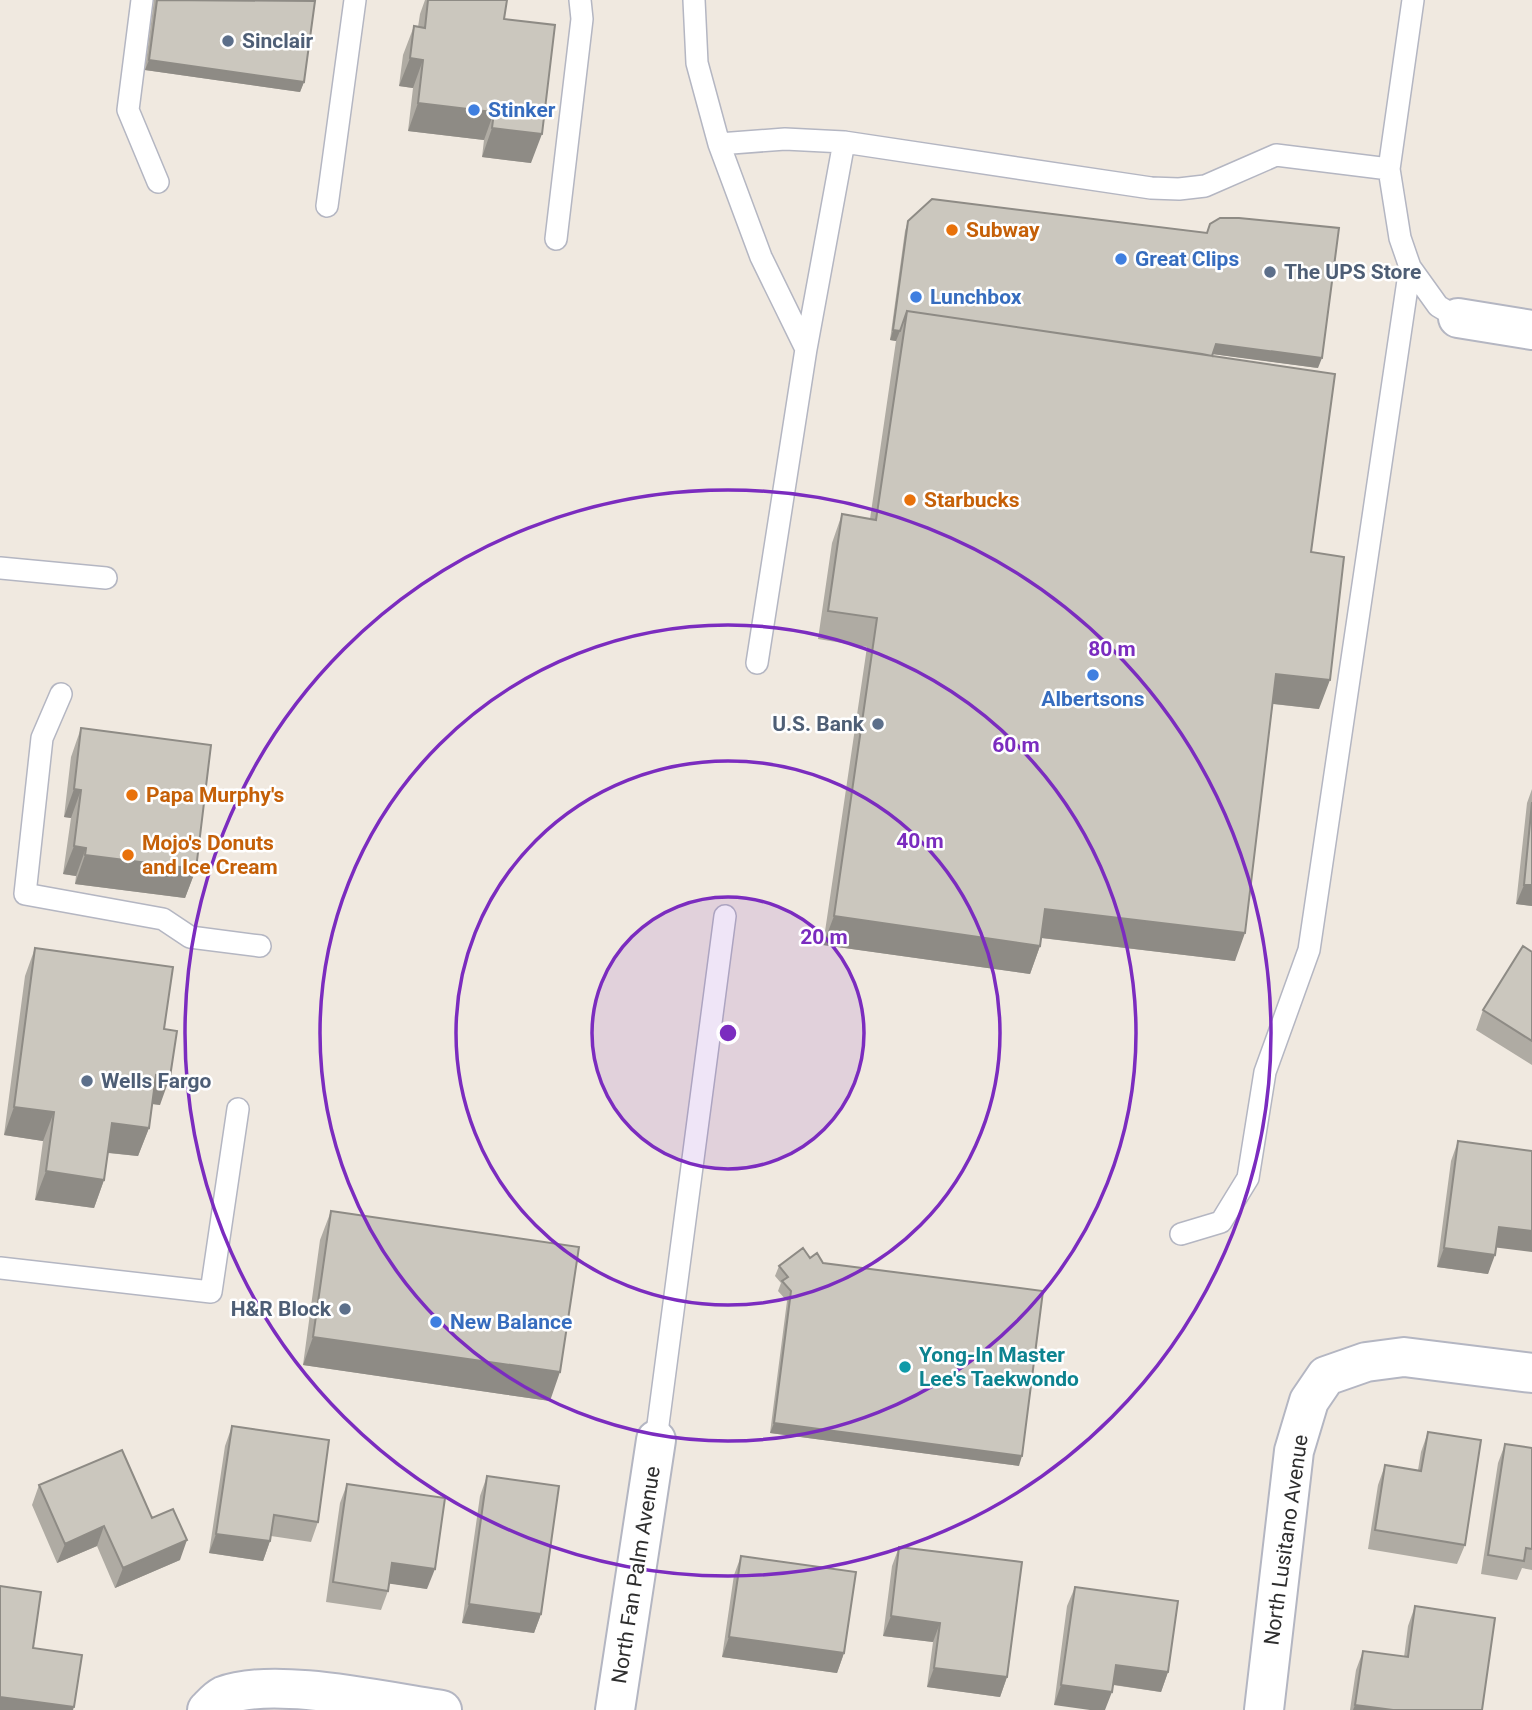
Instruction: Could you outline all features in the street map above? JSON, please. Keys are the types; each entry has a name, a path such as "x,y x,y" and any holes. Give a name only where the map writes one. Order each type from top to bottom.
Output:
{"street":[{"path":"1458,318 1532,330"},
{"name":"North Lusitano Avenue","path":"1264,1710 1294,1451 1309,1401 1326,1376 1366,1362 1404,1357 1532,1373"},
{"name":"North Fan Palm Avenue","path":"615,1710 656,1440"},
{"path":"214,1703 253,1688 300,1690 442,1710"}],"lane":[{"path":"142,0 128,110 158,182"},
{"path":"327,206 355,0"},
{"path":"556,239 582,19 580,0"},
{"path":"694,0 697,63 719,144 761,257 806,349"},
{"path":"1413,0 1389,169 1400,238 1410,267 1438,306 1458,318"},
{"path":"719,144 785,139 844,142 1151,188 1205,186 1276,155 1389,169"},
{"path":"757,663 806,349 844,142"},
{"path":"1181,1234 1221,1222 1248,1178 1265,1072 1308,950 1410,267"},
{"path":"0,568 106,578"},
{"path":"61,694 42,738 25,894 163,919 190,937 260,946"},
{"path":"656,1440 725,916"},
{"path":"0,1268 211,1292 238,1109"}],"building":[{"name":"Sinclair","path":"157,0 315,1 304,82 149,60"},
{"name":"Stinker","path":"428,0 507,0 504,19 555,25 542,134 492,128 494,112 418,103 423,60 410,58 414,26 425,28"},
{"path":"932,199 1207,233 1210,224 1220,218 1339,228 1322,358 1216,344 1212,356 907,311 900,331 893,330 908,221"},
{"name":"Albertsons","path":"907,311 1335,374 1311,552 1344,557 1330,680 1276,674 1245,933 1045,909 1040,946 834,916 877,618 828,611 842,514 876,520"},
{"path":"81,728 211,745 196,869 85,855 86,848 74,846 81,790 74,789"},
{"path":"1532,802 1532,885 1524,885"},
{"path":"1523,946 1532,952 1532,1041 1483,1010"},
{"name":"Wells Fargo","path":"35,948 173,967 164,1029 177,1031 170,1077 156,1075 149,1128 112,1123 104,1180 46,1171 54,1112 14,1107"},
{"path":"1458,1141 1532,1151 1532,1231 1499,1227 1495,1255 1444,1248"},
{"path":"331,1211 579,1247 560,1372 313,1337"},
{"name":"Yong-In Master Lee's Taekwondo","path":"803,1248 810,1258 817,1253 823,1263 1043,1291 1022,1456 774,1423 791,1291 782,1281 788,1277 779,1266"},
{"path":"232,1426 329,1440 318,1522 274,1515 270,1541 216,1534"},
{"path":"1428,1432 1481,1440 1465,1545 1375,1530 1385,1465 1421,1471"},
{"path":"1505,1444 1532,1448 1532,1549 1526,1548 1524,1561 1488,1555"},
{"path":"122,1450 152,1518 173,1509 187,1540 123,1568 104,1526 65,1544 39,1485"},
{"path":"487,1476 559,1486 541,1614 469,1604"},
{"path":"347,1484 445,1498 435,1569 392,1563 388,1591 333,1582"},
{"path":"899,1547 1022,1562 1007,1677 934,1668 940,1623 891,1616"},
{"path":"741,1556 856,1572 844,1653 729,1637"},
{"path":"0,1586 41,1592 33,1648 82,1655 74,1707 0,1697"},
{"path":"1075,1587 1178,1601 1168,1672 1116,1665 1112,1692 1061,1685"},
{"path":"1415,1606 1495,1618 1482,1710 1393,1710 1355,1705 1363,1651 1408,1657"}],"place":[{"name":"Sinclair","path":"228,41"},
{"name":"Stinker","path":"474,110"},
{"name":"Subway","path":"952,230"},
{"name":"Great Clips","path":"1121,259"},
{"name":"The UPS Store","path":"1270,272"},
{"name":"Lunchbox","path":"916,297"},
{"name":"Starbucks","path":"910,500"},
{"name":"Albertsons","path":"1093,675"},
{"name":"U.S. Bank","path":"878,724"},
{"name":"Papa Murphy's","path":"132,795"},
{"name":"Mojo's Donuts and Ice Cream","path":"128,855"},
{"name":"Wells Fargo","path":"87,1081"},
{"name":"H&R Block","path":"345,1309"},
{"name":"New Balance","path":"436,1322"},
{"name":"Yong-In Master Lee's Taekwondo","path":"905,1367"}]}
